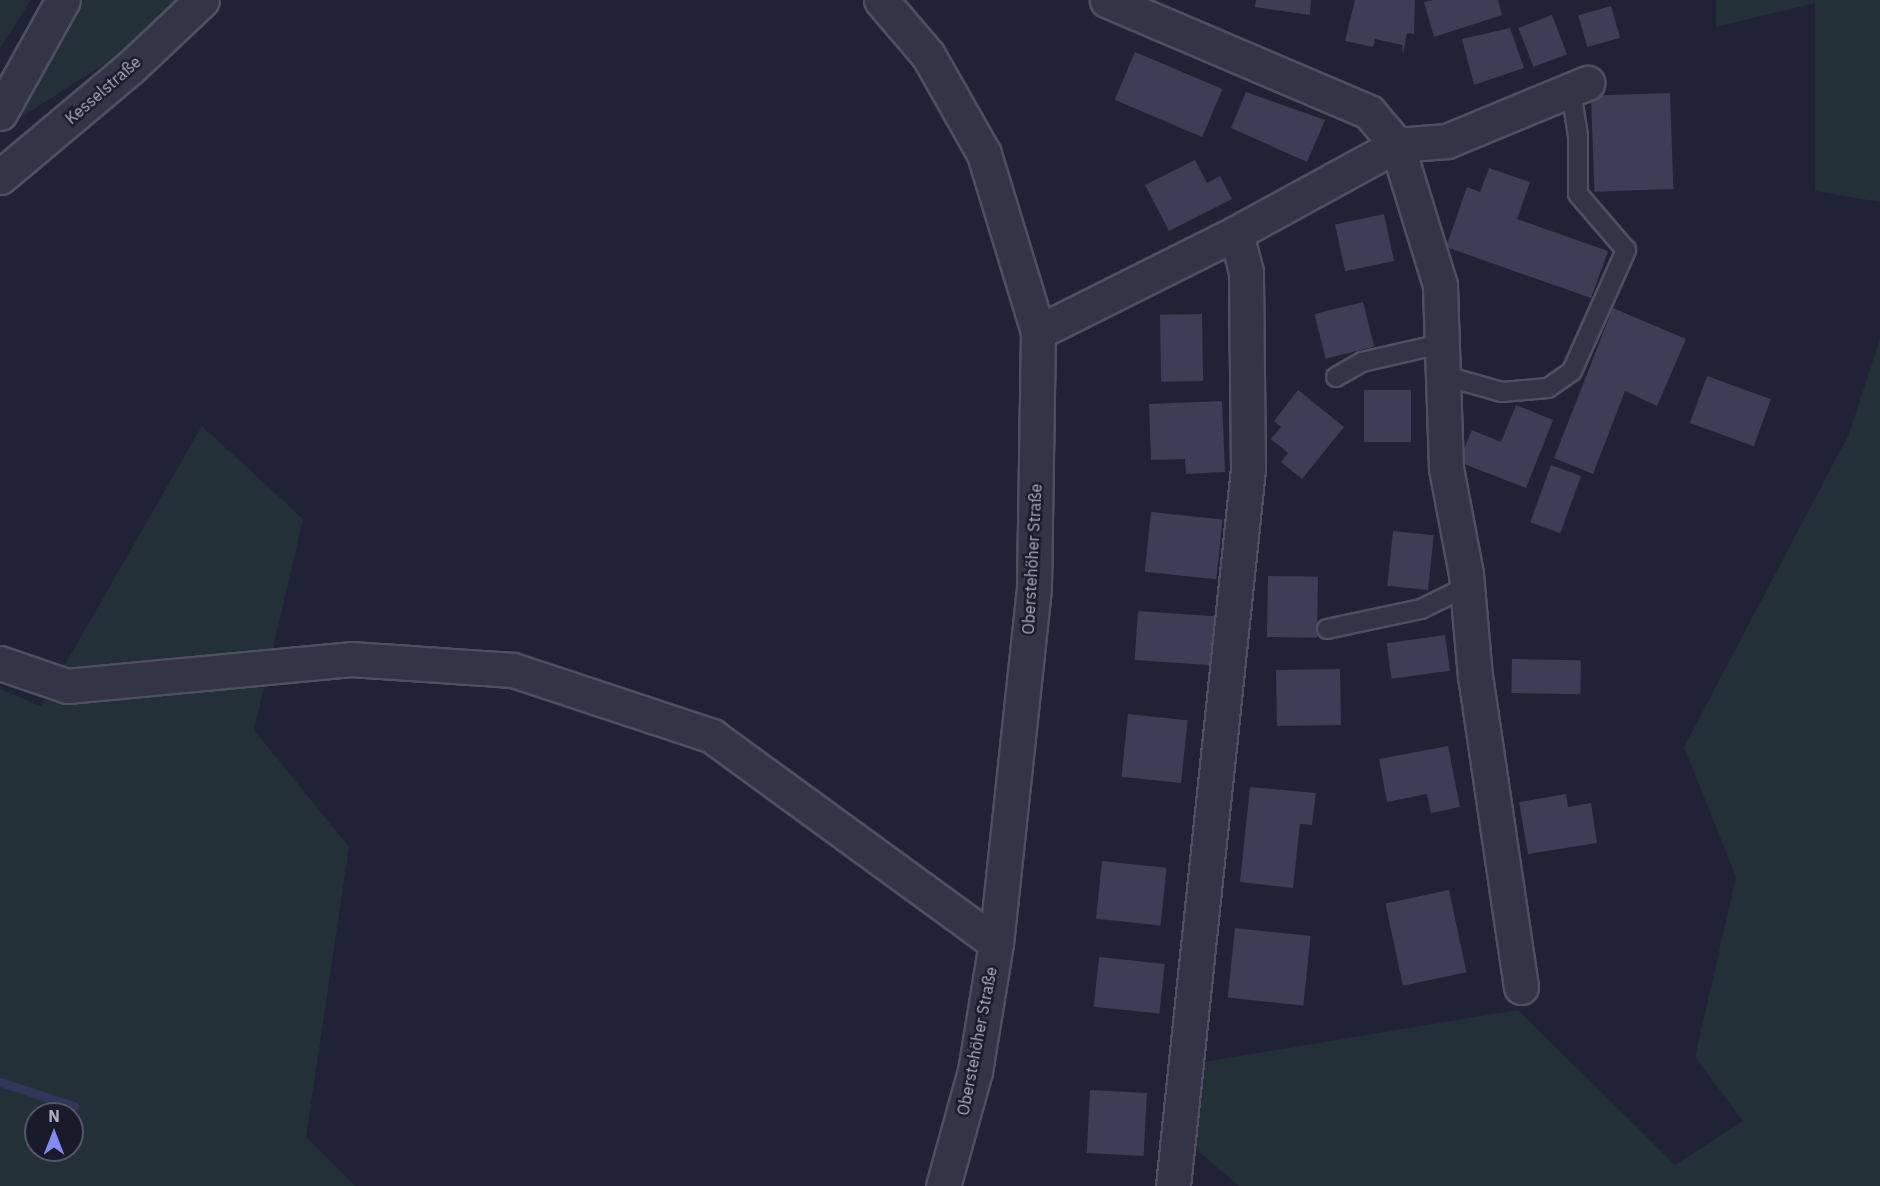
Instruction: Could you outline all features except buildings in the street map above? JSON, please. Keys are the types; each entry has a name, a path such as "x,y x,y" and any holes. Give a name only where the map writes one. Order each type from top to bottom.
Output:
{"street":[{"path":"0,113 63,0"},
{"name":"Kesselstraße","path":"0,177 130,68 202,0"},
{"name":"Oberstehöher Straße","path":"881,0 928,55 984,154 1038,332 1034,588 996,943 975,1071 943,1186"},
{"path":"1107,0 1369,112 1397,145 1440,285 1445,343 1446,468 1468,586 1475,677 1521,987"},
{"path":"1038,332 1236,233 1397,145 1447,141 1579,86"},
{"path":"1173,1186 1248,469 1246,272 1236,233"},
{"path":"0,663 67,686 351,659 513,670 711,736 996,943"}],"lane":[{"path":"1445,376 1502,392 1548,388 1572,371 1626,250 1578,194 1579,86"},
{"path":"1336,377 1362,362 1445,343"},
{"path":"1327,629 1421,609 1468,586"}],"shaded area":[{"path":"0,0 31,0 0,48"},
{"path":"69,0 194,0 164,26 1,130"},
{"path":"1716,0 1880,0 1880,202 1815,191 1815,3 1716,27"},
{"path":"1880,339 1880,1186 1239,1186 1192,1146 1199,1063 1518,1010 1675,1165 1743,1121 1695,1057 1736,877 1684,747 1849,434"},
{"path":"202,426 303,519 254,730 349,847 306,1137 355,1186 0,1186 0,689 41,706"}],"waterway":[{"path":"0,1082 62,1102"}]}
